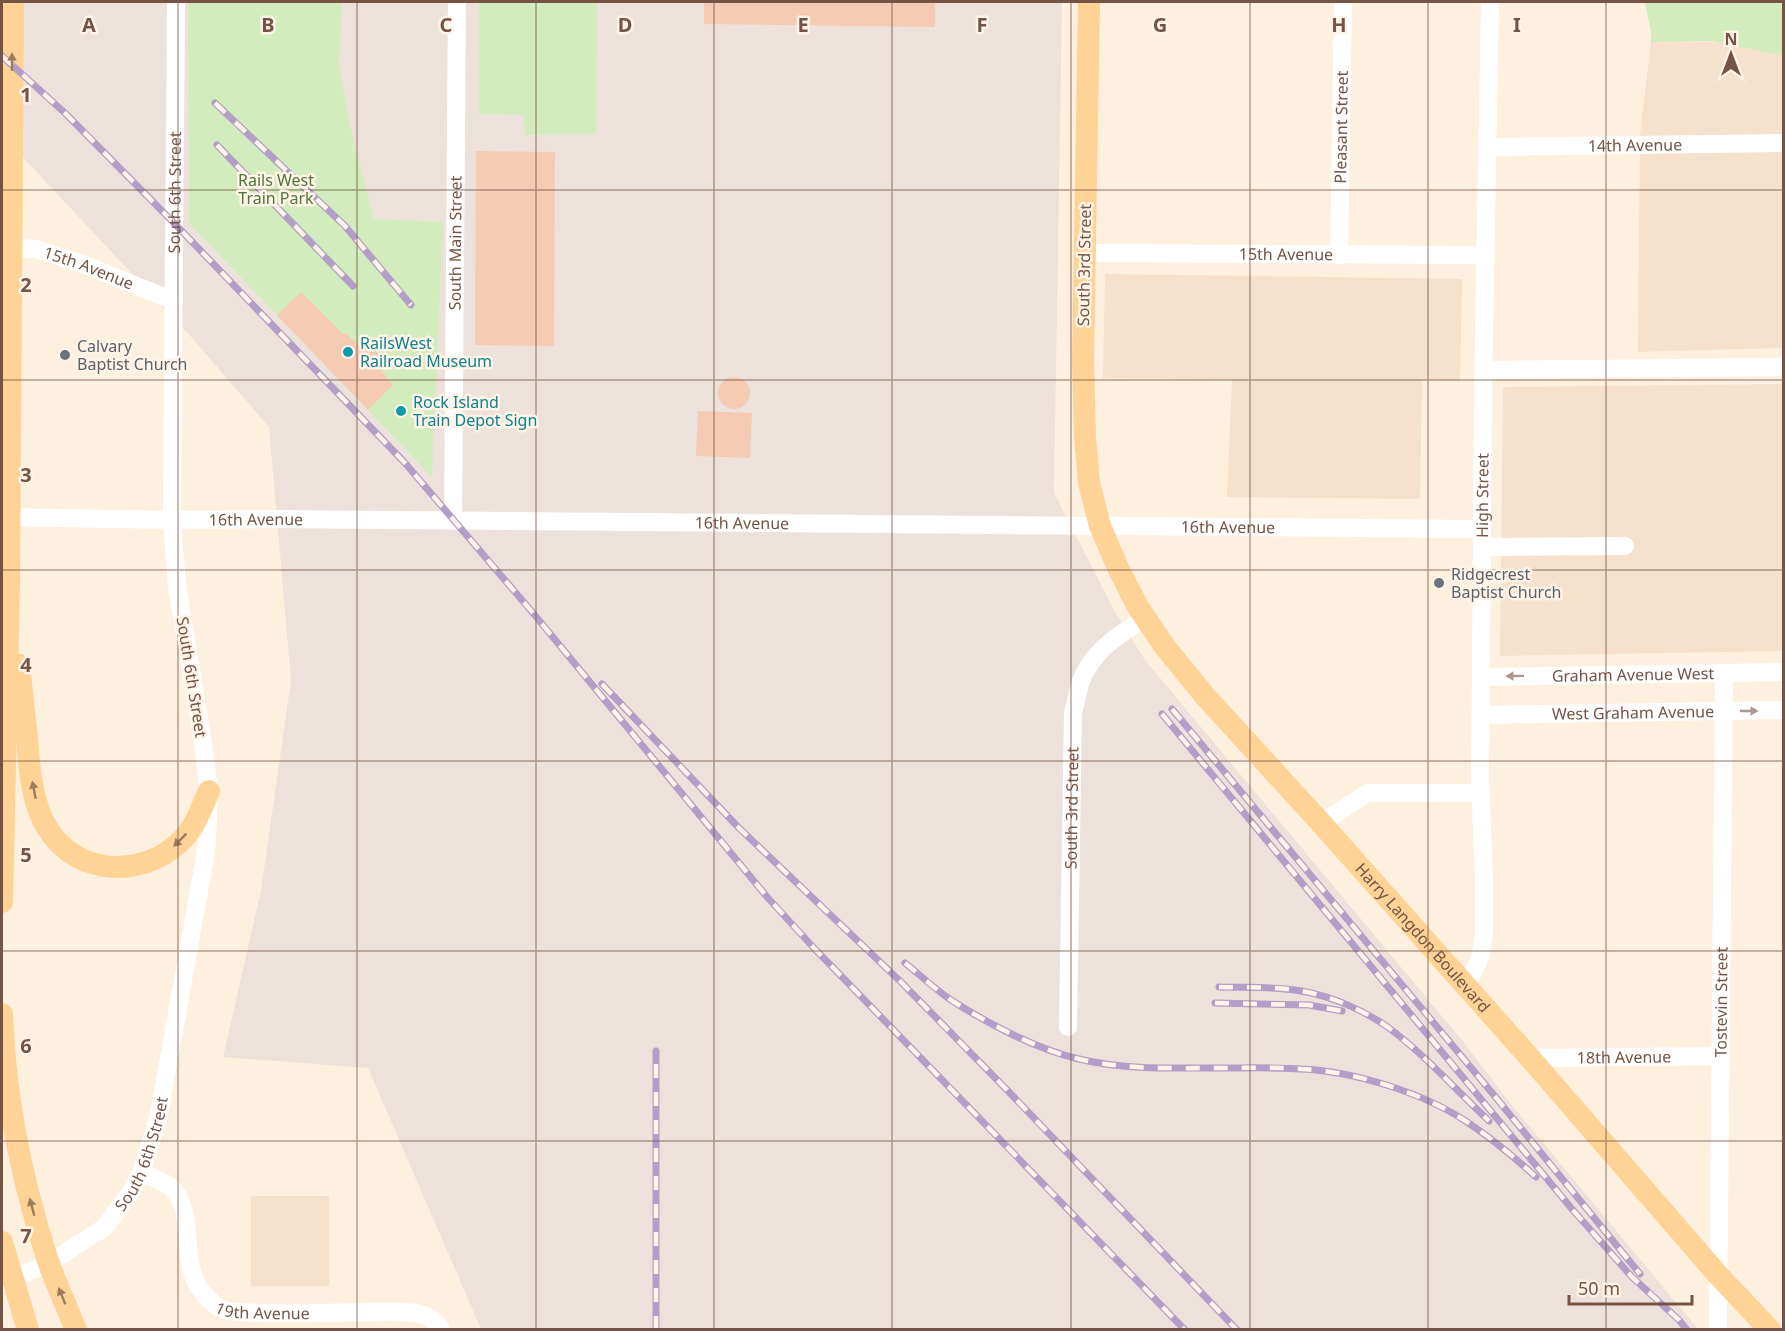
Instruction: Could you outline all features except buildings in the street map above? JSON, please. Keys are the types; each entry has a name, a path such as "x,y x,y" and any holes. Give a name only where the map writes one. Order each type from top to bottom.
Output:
{"main road":[{"path":"2,902 9,583 13,2"},
{"name":"South 3rd Street","path":"1089,2 1083,360 1089,483 1100,526"},
{"name":"Harry Langdon Boulevard","path":"1100,526 1119,570 1145,618 1165,647 1205,696 1530,1058 1719,1276 1770,1329"},
{"path":"9,583 34,793 43,821 53,837 80,858 101,866 120,868 146,864 162,856 181,841 196,822 209,791"},
{"path":"2,1014 8,1087 18,1148 31,1204 49,1263 76,1329"},
{"path":"2,1242 7,1282 28,1329"}],"street":[{"name":"South 6th Street","path":"7,1282 49,1263 104,1228 127,1198 141,1173 158,1119 207,840 209,791 177,586 172,520 176,2"},
{"name":"South Main Street","path":"453,521 458,2"},
{"name":"Pleasant Street","path":"1339,255 1343,2"},
{"name":"High Street","path":"1466,987 1480,958 1484,932 1481,677 1490,2"},
{"name":"14th Avenue","path":"1488,147 1784,143"},
{"name":"15th Avenue","path":"2,247 36,249 80,262 174,301"},
{"name":"15th Avenue","path":"1085,253 1486,255"},
{"path":"1485,370 1784,367"},
{"name":"16th Avenue","path":"2,517 1100,526 1482,538 1625,546"},
{"name":"South 3rd Street","path":"1068,1027 1073,713 1081,681 1090,662 1114,638 1145,618"},
{"name":"Graham Avenue West","path":"1481,677 1784,672"},
{"name":"Tostevin Street","path":"1718,1329 1724,673"},
{"name":"West Graham Avenue","path":"1481,715 1784,710"},
{"path":"1321,823 1368,794 1481,793"},
{"name":"18th Avenue","path":"1530,1058 1720,1056"},
{"name":"19th Avenue","path":"141,1173 168,1184 176,1191 181,1200 191,1270 198,1288 219,1307 230,1311 264,1313 416,1313 427,1316 440,1327"}],"shaded area":[{"path":"2,2 1062,2 1054,493 1115,612 1145,660 1465,1044 1510,1103 1698,1329 481,1329 368,1068 223,1057 261,891 291,680 269,427 193,339 2,135"},
{"path":"1783,41 1783,348 1638,352 1640,135 1651,42"},
{"path":"1105,274 1462,279 1460,381 1422,380 1420,499 1227,497 1232,380 1103,378"},
{"path":"1783,384 1783,651 1500,656 1503,387"},
{"path":"251,1196 329,1196 329,1286 251,1286"}],"green space":[{"name":"Rails West Train Park","path":"188,2 342,2 339,65 350,126 374,219 443,222 432,477 189,223"},
{"path":"479,2 597,2 596,134 525,135 524,115 479,114"},
{"path":"1645,2 1783,2 1783,56 1713,41 1651,42"}],"railway":[{"path":"2,56 65,113 174,223 405,463 533,613 768,898 1185,1330"},
{"path":"215,103 345,226 411,305"},
{"path":"217,145 353,286"},
{"path":"602,684 739,828 900,981 1237,1330"},
{"path":"1172,709 1640,1274"},
{"path":"1162,714 1572,1209 1632,1277 1687,1330"},
{"path":"905,963 945,996 980,1018 1029,1042 1063,1055 1096,1063 1148,1068 1291,1068 1321,1071 1364,1079 1407,1092 1428,1100 1464,1120 1536,1177"},
{"path":"1219,987 1291,989 1324,996 1358,1010 1379,1021 1402,1038 1489,1121"},
{"path":"1215,1003 1309,1005 1342,1011"},
{"path":"656,1051 656,1330"}],"place":[{"name":"RailsWest Railroad Museum","path":"348,352"},
{"name":"Calvary Baptist Church","path":"65,355"},
{"name":"Rock Island Train Depot Sign","path":"401,411"},
{"name":"Ridgecrest Baptist Church","path":"1439,583"}]}
